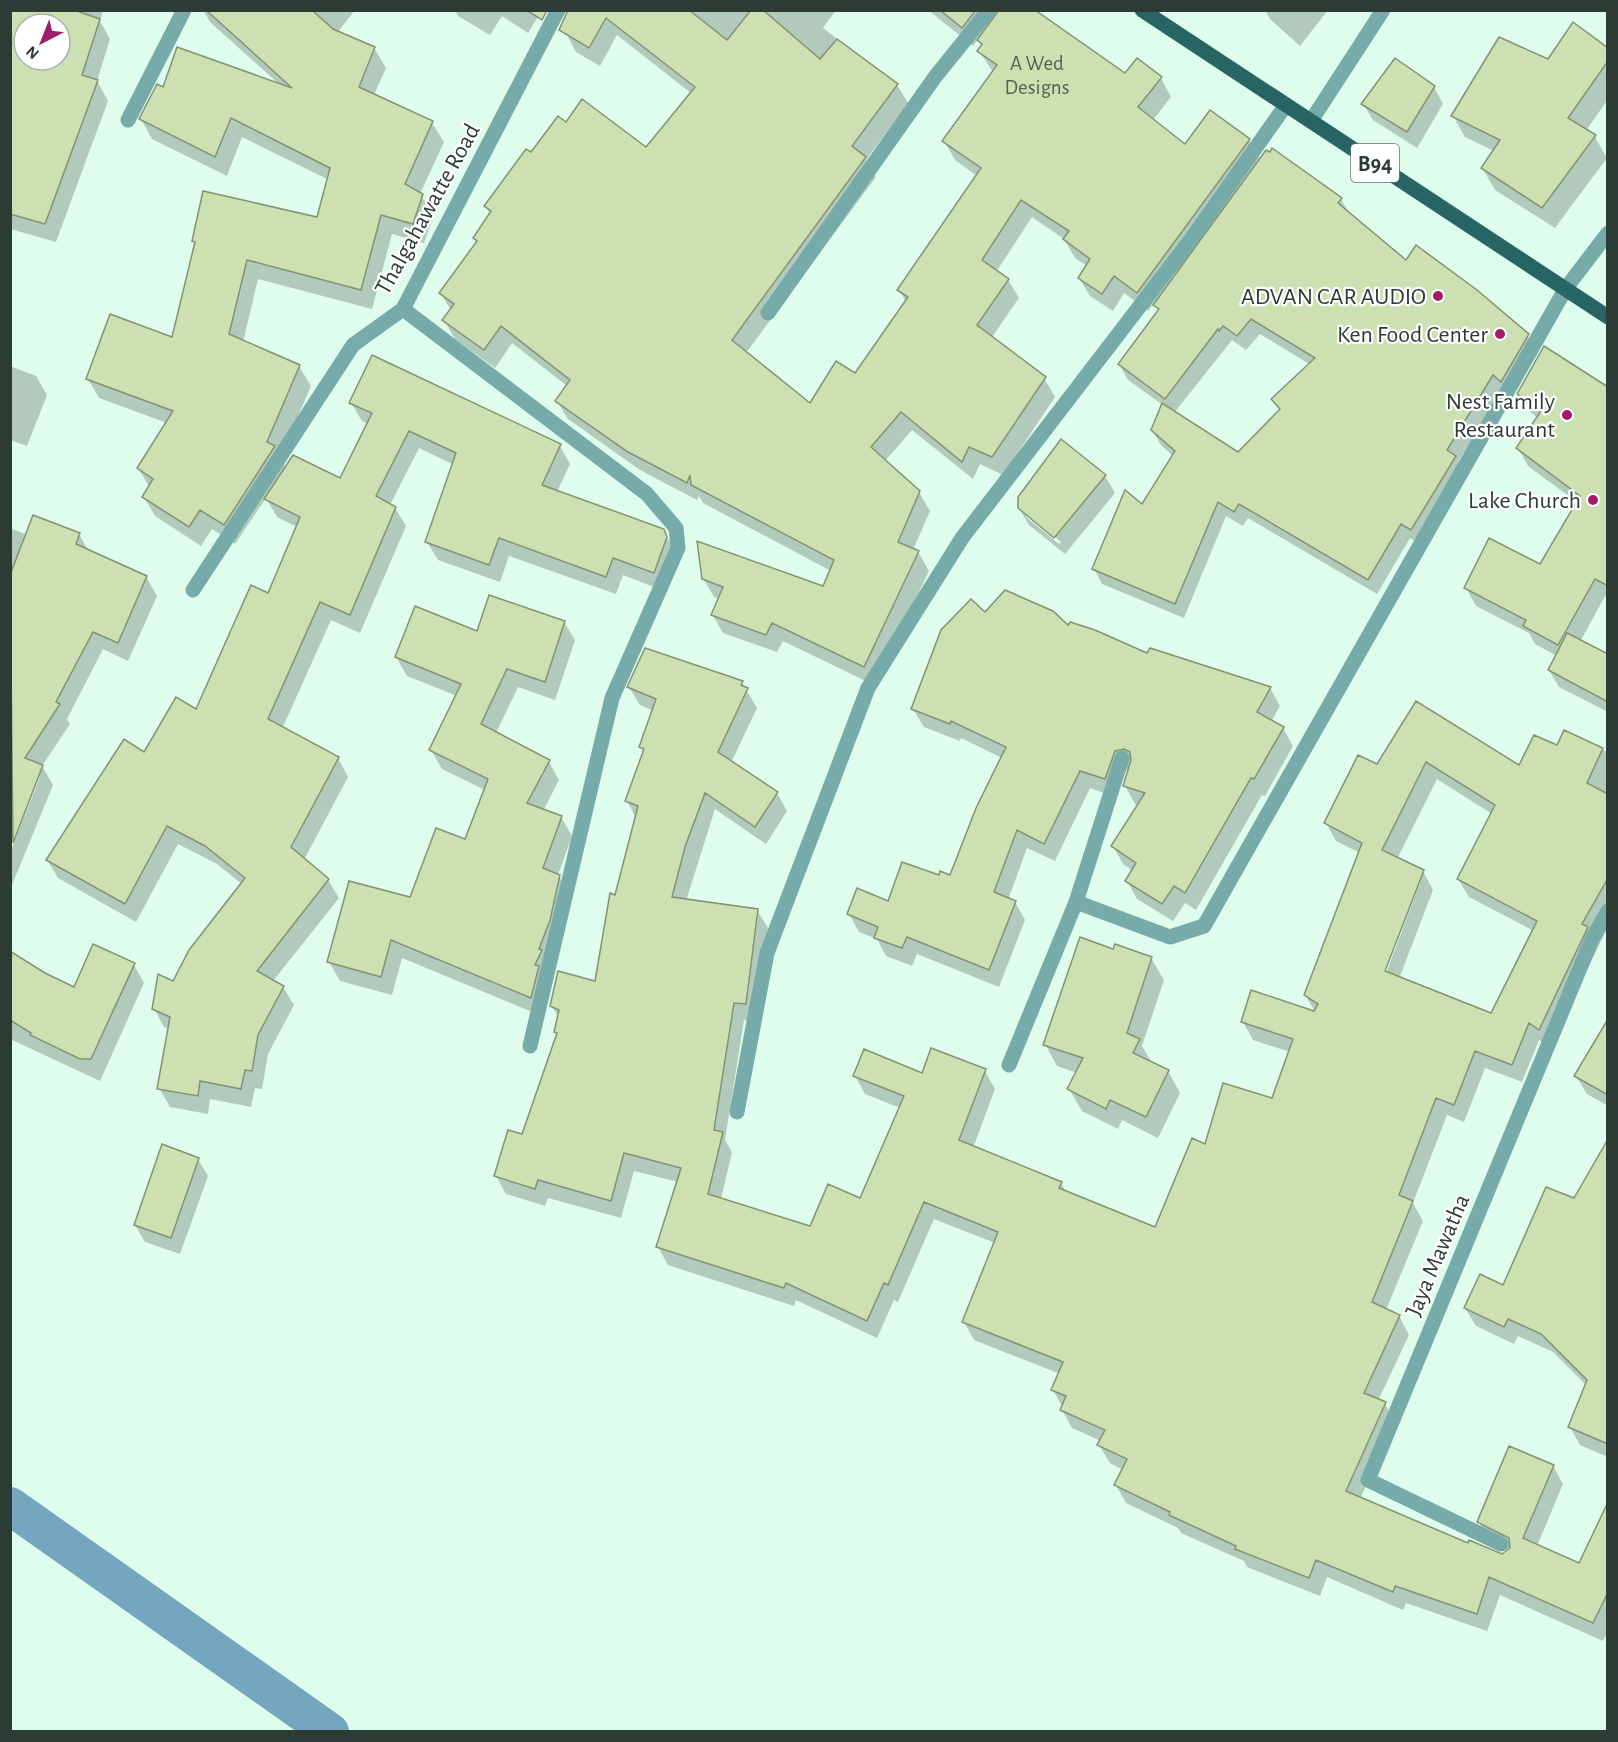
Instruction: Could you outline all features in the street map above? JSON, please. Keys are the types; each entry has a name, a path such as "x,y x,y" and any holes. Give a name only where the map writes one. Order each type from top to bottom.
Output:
{"main road":[{"name":"B94","path":"1142,10 1608,317"}],"street":[{"path":"128,120 184,10"},
{"name":"Thalgahawatte Road","path":"193,590 353,345 403,309 558,10"},
{"path":"768,313 935,76 989,10"},
{"path":"1311,121 1383,10"},
{"path":"737,1112 767,952 868,688 962,538 1189,242 1286,105"},
{"path":"1076,902 1170,937 1204,926 1566,288 1608,233"},
{"path":"403,309 647,494 676,528 678,548 612,699 530,1046"},
{"path":"1009,1065 1076,902 1122,758"},
{"name":"Jaya Mawatha","path":"1501,1544 1368,1480 1592,939 1608,912"}],"building":[{"path":"10,10 74,10 100,19 82,75 98,80 45,224 10,214"},
{"path":"206,10 312,10 333,29 375,47 359,87 433,121 405,184 423,194 413,224 381,215 361,290 247,260 229,334 300,365 267,442 275,446 224,525 200,510 189,527 142,497 153,479 137,468 173,411 86,379 110,314 172,337 195,242 192,241 203,191 317,217 330,168 231,118 215,157 139,119 157,84 163,87 177,47 292,88"},
{"path":"526,10 547,10 542,20"},
{"path":"568,10 689,10 727,40 751,10 763,10 820,59 837,39 898,84 852,146 866,157 732,340 810,403 836,361 855,373 908,297 897,290 981,168 942,141 997,65 977,51 982,44 977,40 999,10 1035,10 1125,73 1137,58 1162,77 1138,107 1185,144 1210,110 1250,139 1137,293 1114,276 1102,294 1078,278 1090,259 1063,239 1069,231 1021,200 982,260 1009,279 977,325 1046,377 992,457 969,447 962,462 901,412 871,447 920,491 898,542 919,551 864,667 772,623 766,635 711,615 723,587 702,579 697,541 823,586 834,560 691,485 690,475 687,483 628,452 555,401 570,380 501,326 484,350 442,320 454,304 439,293 477,241 473,238 491,211 484,206 526,149 531,152 558,116 566,122 582,99 646,147 695,87 606,18 589,48 559,30"},
{"path":"940,10 976,10 962,28"},
{"path":"1573,22 1608,48 1608,61 1568,118 1596,135 1542,208 1481,168 1500,140 1451,116 1499,37 1548,59"},
{"path":"1395,58 1435,86 1407,132 1361,104"},
{"path":"1272,148 1342,198 1338,203 1406,260 1416,245 1477,290 1529,334 1501,382 1493,375 1447,450 1456,456 1411,530 1401,524 1368,580 1239,504 1234,512 1218,502 1175,604 1092,569 1125,490 1142,504 1175,451 1151,430 1162,403 1238,452 1280,409 1271,399 1315,358 1251,319 1237,336 1223,326 1219,331 1218,329 1165,399 1118,364 1159,309 1153,305 1266,150 1270,152"},
{"path":"1544,346 1608,387 1608,586 1595,579 1558,645 1523,626 1526,620 1464,588 1489,538 1540,564 1580,496 1516,448 1541,411 1517,394"},
{"path":"372,355 561,444 542,485 664,529 667,537 654,573 613,558 606,577 499,538 489,565 425,542 456,453 409,431 376,496 396,507 350,615 320,602 268,719 339,757 291,847 329,879 257,971 284,986 258,1035 252,1071 245,1070 241,1089 200,1081 198,1096 157,1089 170,1017 152,1009 158,974 173,981 189,950 245,878 205,846 167,826 125,904 46,860 124,739 144,752 176,697 196,709 251,585 268,593 300,517 264,499 293,455 340,478 372,413 349,403"},
{"path":"1061,439 1106,475 1054,538 1018,508 1018,497"},
{"path":"33,515 80,533 76,544 147,576 118,643 93,632 56,702 60,704 25,758 43,765 13,843 10,575"},
{"path":"1005,590 1053,611 1068,625 1070,622 1095,630 1147,653 1150,648 1271,687 1257,712 1284,727 1254,779 1251,778 1185,893 1174,886 1162,904 1125,881 1136,863 1111,846 1145,793 1123,786 1131,760 1130,752 1124,749 1115,751 1105,779 1080,771 1044,844 1017,830 994,892 1016,901 989,970 907,937 902,948 874,938 878,927 847,914 857,888 888,901 902,862 939,875 940,871 950,875 976,808 1006,747 951,721 950,724 911,709 941,630 971,599 985,612"},
{"path":"489,595 565,621 545,682 507,669 481,724 550,760 527,803 562,816 543,868 560,875 550,920 539,949 542,950 535,965 539,966 531,998 391,940 381,977 327,962 349,881 410,897 436,828 465,839 488,779 429,750 461,684 395,657 415,606 477,631"},
{"path":"1567,633 1608,654 1608,702 1548,670"},
{"path":"645,648 743,681 741,685 748,688 718,752 778,792 755,827 705,793 685,847 672,897 758,909 746,1004 734,1003 714,1130 723,1132 708,1194 810,1226 828,1184 860,1198 904,1096 853,1076 864,1049 922,1073 931,1048 986,1069 959,1140 1062,1182 1059,1188 1155,1227 1192,1138 1205,1144 1223,1083 1272,1098 1293,1039 1241,1022 1251,990 1314,1011 1318,1004 1304,995 1362,843 1324,823 1358,755 1377,764 1416,701 1519,765 1534,735 1557,745 1564,730 1603,748 1587,783 1608,794 1608,878 1582,924 1588,927 1539,1030 1529,1023 1512,1065 1475,1051 1454,1105 1436,1098 1399,1195 1413,1201 1372,1302 1400,1315 1364,1393 1386,1402 1346,1491 1468,1543 1469,1540 1502,1554 1510,1548 1509,1538 1477,1522 1509,1446 1554,1465 1523,1538 1579,1563 1608,1502 1608,1592 1593,1623 1489,1577 1477,1614 1395,1586 1393,1592 1316,1560 1309,1578 1235,1549 1236,1546 1169,1515 1170,1512 1114,1485 1127,1459 1097,1445 1105,1430 1060,1410 1066,1396 1051,1390 1063,1362 962,1322 998,1232 924,1202 888,1285 884,1283 867,1321 786,1283 784,1288 656,1247 681,1168 624,1153 611,1201 538,1180 535,1189 494,1176 508,1130 522,1134 557,1033 554,1032 559,1010 550,1006 558,971 595,981 610,893 615,895 638,806 625,801 644,749 639,747 656,699 627,687","holes":["1426,762 1495,805 1457,879 1537,921 1491,1013 1385,971 1424,870 1382,850"]},
{"path":"1080,937 1113,949 1115,944 1152,957 1127,1033 1140,1039 1133,1053 1169,1070 1146,1117 1110,1100 1106,1109 1067,1089 1083,1058 1043,1045"},
{"path":"93,944 135,963 91,1059 80,1059 30,1035 31,1033 10,1020 10,951 45,973 74,987"},
{"path":"1608,1019 1608,1095 1574,1076"},
{"path":"1608,1139 1608,1444 1568,1427 1587,1380 1541,1334 1508,1319 1504,1327 1464,1308 1480,1274 1503,1285 1546,1187 1574,1198"},
{"path":"162,1144 199,1158 171,1238 134,1225"}],"waterway":[{"path":"10,1506 330,1732"}],"place":[{"name":"ADVAN CAR AUDIO","path":"1438,296"},
{"name":"Ken Food Center","path":"1500,334"},
{"name":"Nest Family Restaurant","path":"1567,415"},
{"name":"Lake Church","path":"1593,500"}]}
